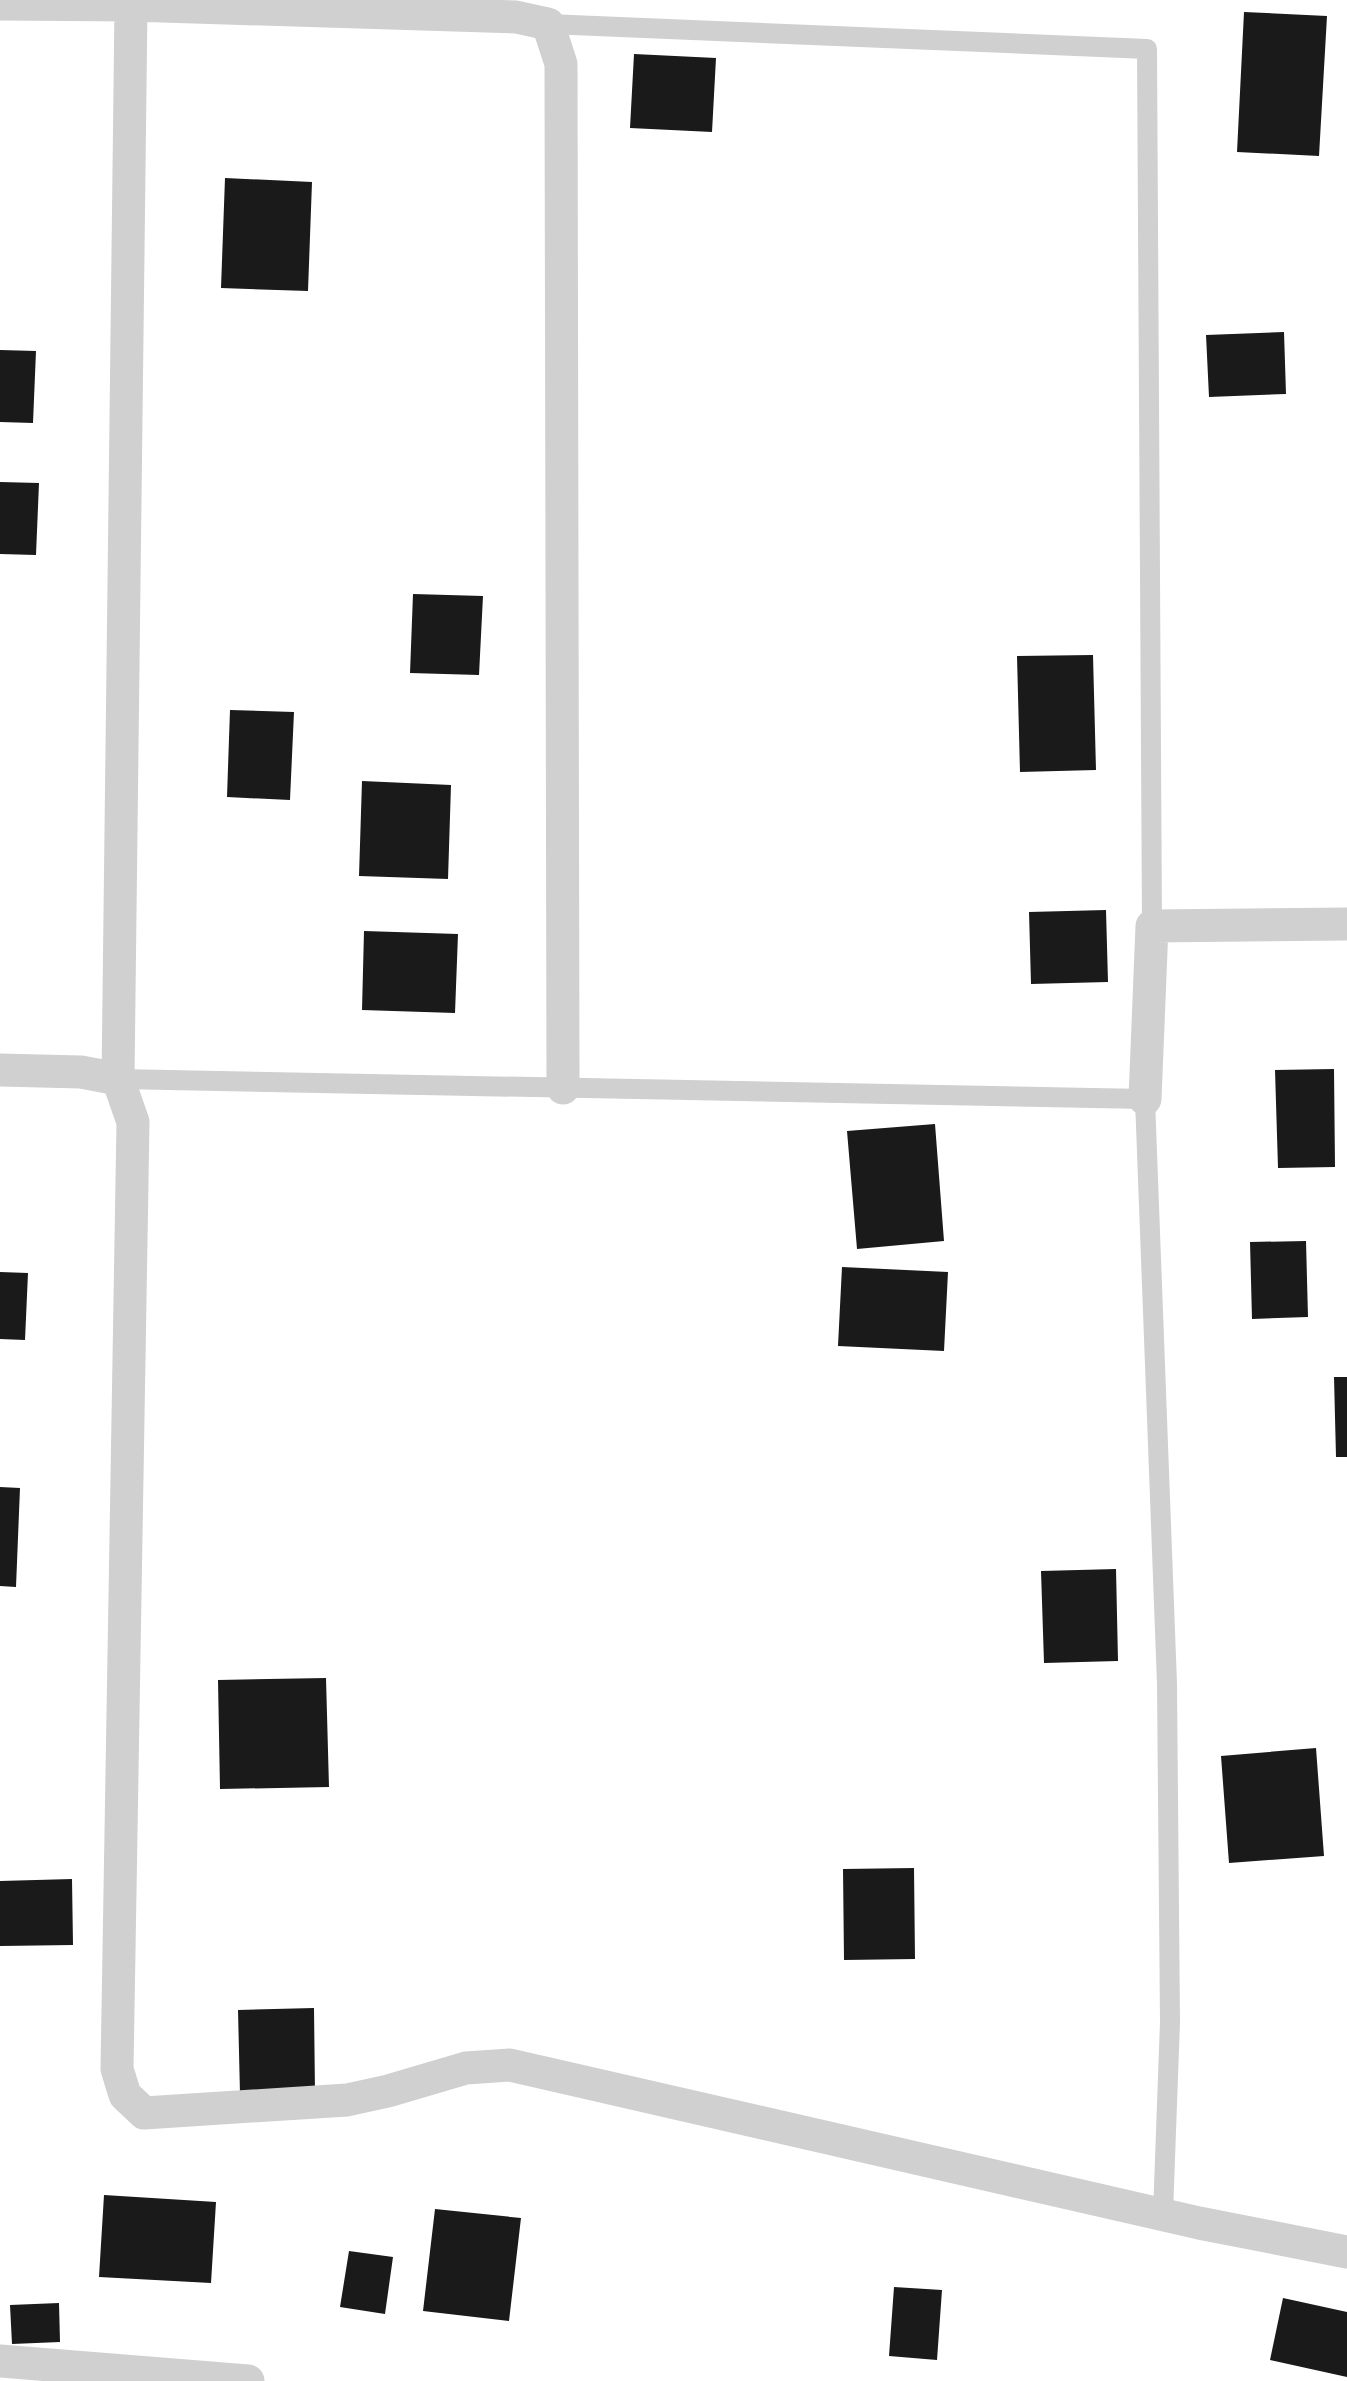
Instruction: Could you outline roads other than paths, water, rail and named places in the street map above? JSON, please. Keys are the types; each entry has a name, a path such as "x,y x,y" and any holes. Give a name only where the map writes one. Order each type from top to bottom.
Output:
{"street":[{"path":"0,4 131,5 516,17 548,24 561,64 563,1088"},
{"path":"131,5 118,1079 133,1122 117,2069 125,2095 144,2113 347,2100 388,2091 466,2067 510,2065 1163,2214 1347,2252"},
{"path":"1145,1099 1152,926 1347,924"},
{"path":"0,1070 81,1072 118,1079"},
{"path":"0,2361 248,2381"}],"lane":[{"path":"548,24 1148,49 1152,926"},
{"path":"118,1079 1145,1099 1167,1684 1170,2022 1163,2214"}]}
